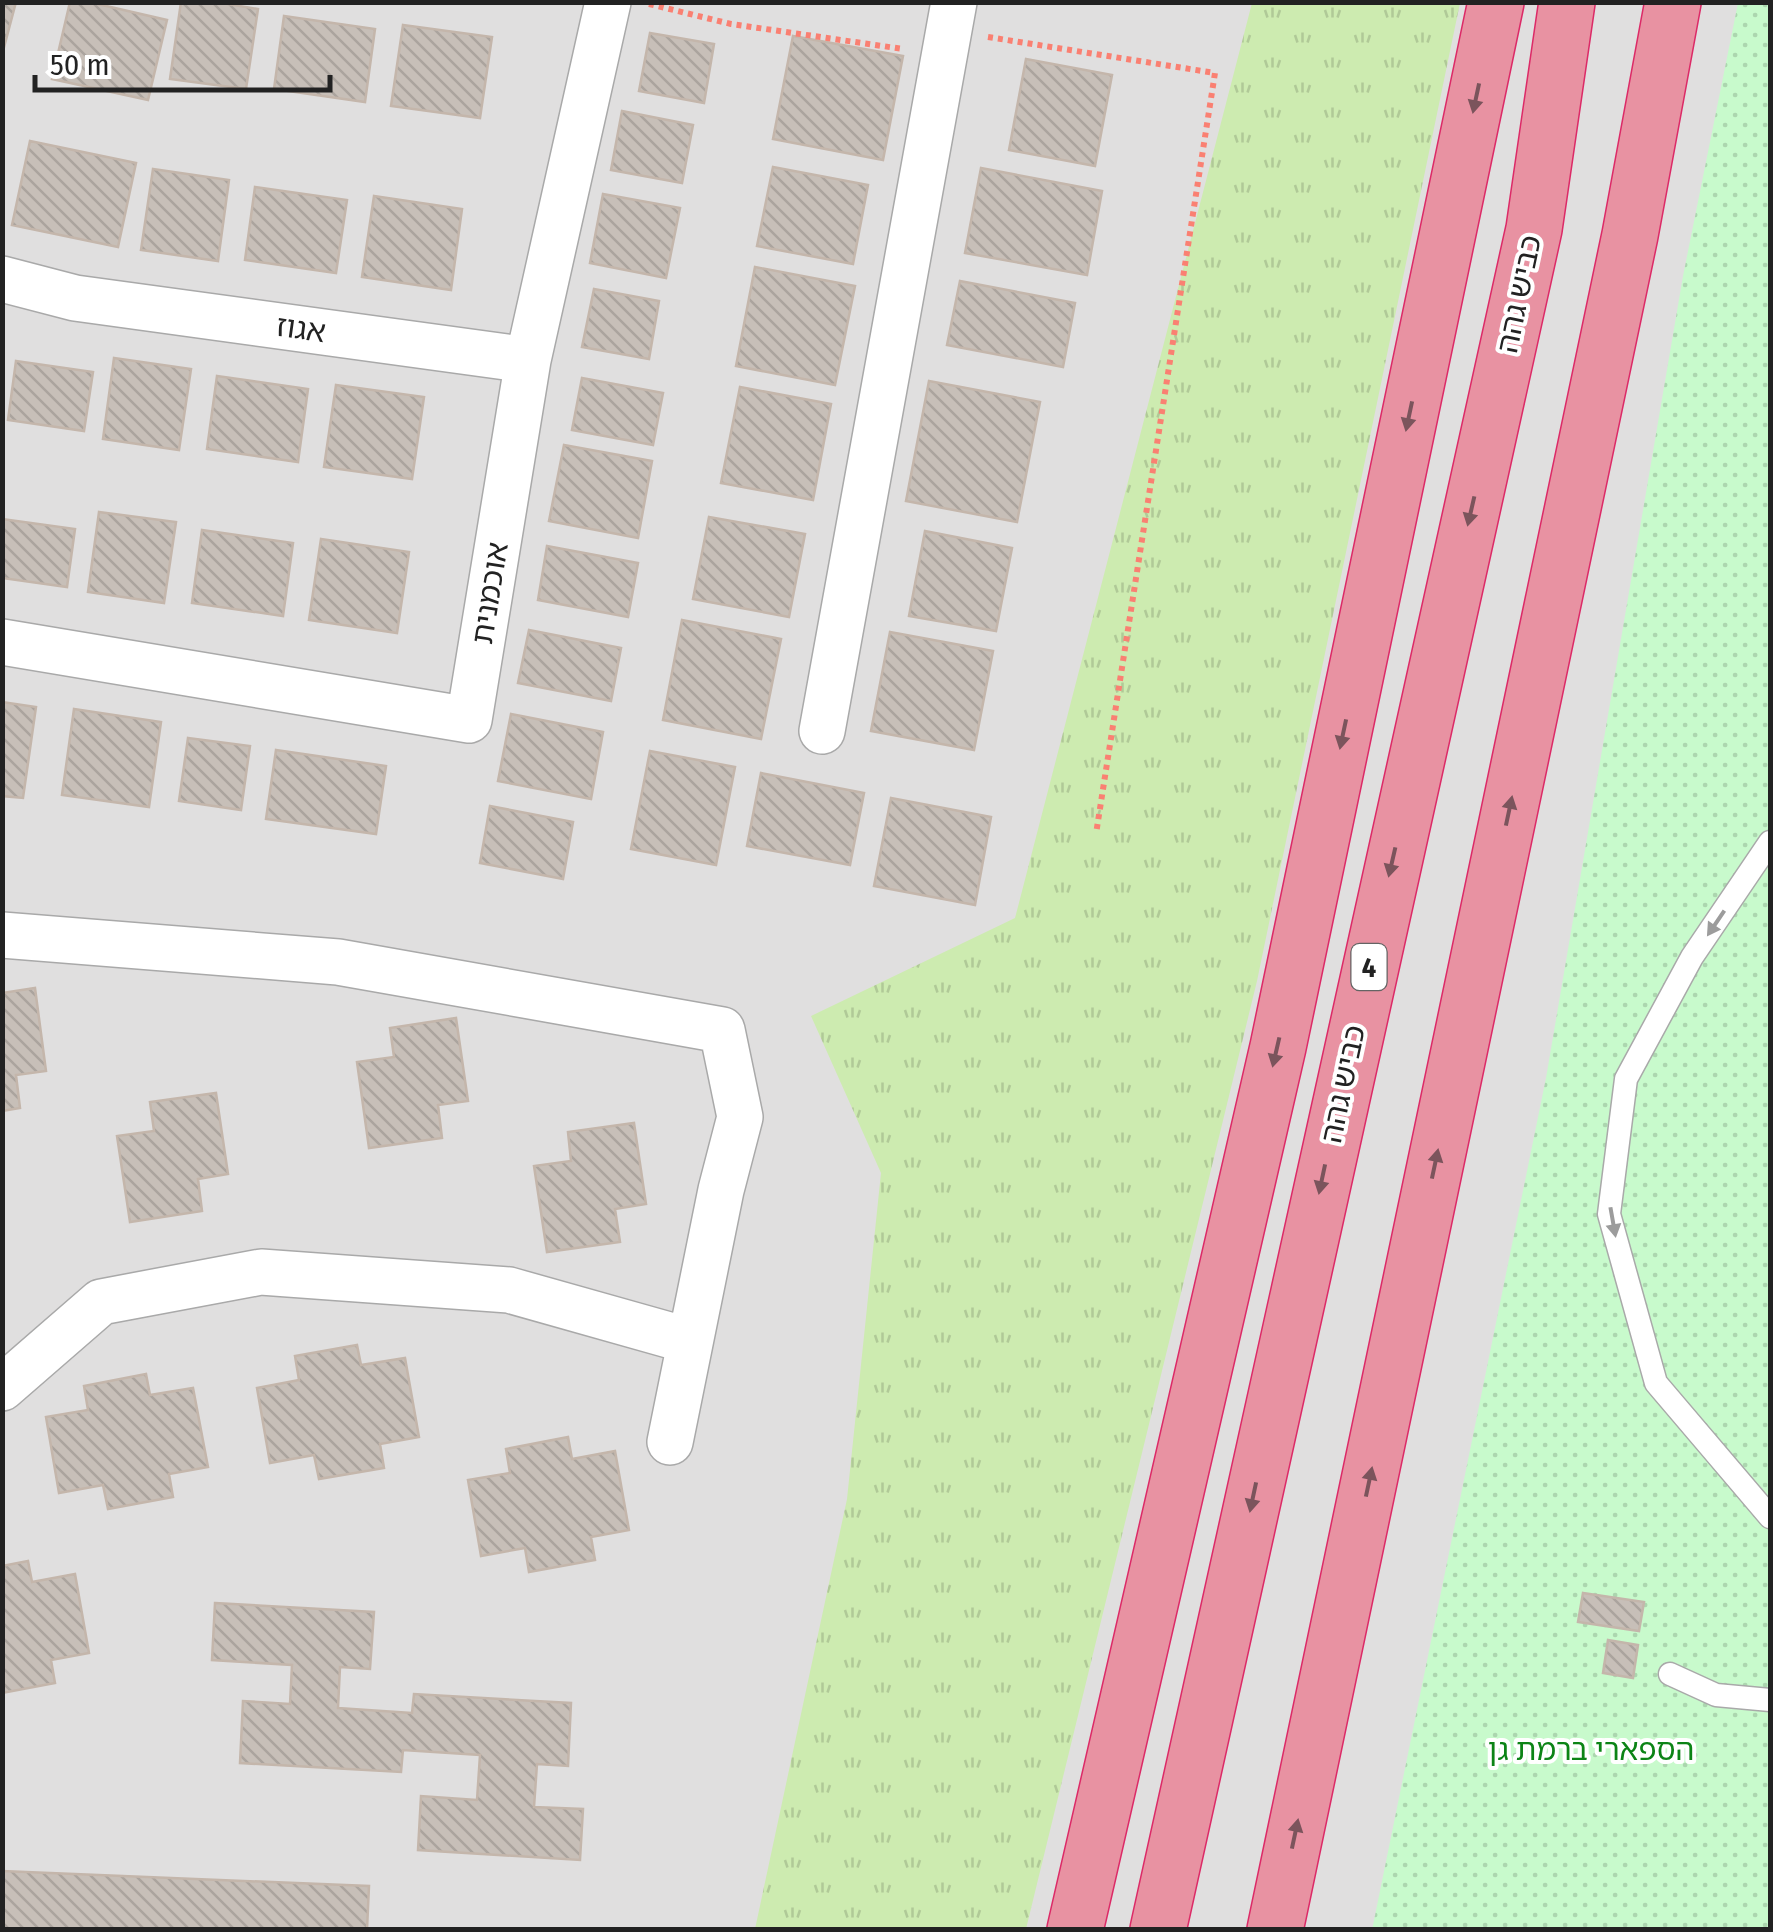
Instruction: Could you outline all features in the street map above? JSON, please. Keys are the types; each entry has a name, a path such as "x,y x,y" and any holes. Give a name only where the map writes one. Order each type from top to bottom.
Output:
{"highway":[{"path":"1075,1930 1282,1028 1496,2"},
{"name":"כביש גהה","path":"1158,1930 1534,229 1567,2"},
{"path":"1275,1930 1626,255 1673,2"}],"street":[{"name":"אוכמנית","path":"2,642 469,720 528,360 608,2"},
{"path":"822,731 949,29"},
{"name":"אגוז","path":"2,279 74,298 528,360"},
{"path":"2,934 338,962 722,1030 740,1117 721,1190 670,1442"},
{"path":"2,1388 101,1302 261,1272 510,1290 690,1340"}],"lane":[{"path":"1770,842 1692,956 1626,1079 1609,1214 1656,1383 1770,1517"},
{"path":"1670,1674 1716,1696 1770,1700"}],"path":[{"path":"643,2 731,24 949,29 1214,73 1096,834"}],"shaded area":[{"path":"3,3 1770,3 1770,1929 3,1930"}],"green space":[{"path":"1252,3 1460,3 1257,981 1026,1929 755,1929 847,1499 881,1173 811,1016 1015,918"},
{"name":"הספארי ברמת גן","path":"1738,3 1770,3 1770,1929 1372,1930 1546,1078 1683,276"}],"building":[{"path":"2,2 16,2 2,55"},
{"path":"70,2 89,2 167,20 148,100 52,79"},
{"path":"181,2 216,2 258,9 246,89 170,79"},
{"path":"284,16 375,29 365,102 274,89"},
{"path":"403,25 492,37 480,118 391,106"},
{"path":"650,33 714,44 704,103 639,91"},
{"path":"793,36 903,56 883,160 773,139"},
{"path":"1026,59 1112,75 1095,166 1009,150"},
{"path":"622,111 693,125 682,183 611,170"},
{"path":"30,141 136,163 118,247 12,225"},
{"path":"773,167 868,185 853,264 757,246"},
{"path":"981,168 1102,191 1087,275 965,253"},
{"path":"153,169 229,180 218,261 141,250"},
{"path":"255,187 347,200 336,273 245,260"},
{"path":"603,194 680,208 666,278 590,263"},
{"path":"374,196 462,209 451,290 362,277"},
{"path":"755,267 855,286 835,385 736,366"},
{"path":"960,281 1075,303 1063,367 947,345"},
{"path":"594,289 659,301 649,359 582,347"},
{"path":"114,358 191,369 179,450 103,439"},
{"path":"16,361 93,372 84,431 8,420"},
{"path":"217,376 308,389 298,462 207,449"},
{"path":"582,378 663,393 653,445 572,430"},
{"path":"929,381 1040,402 1017,522 906,501"},
{"path":"336,385 424,397 412,479 324,467"},
{"path":"740,387 831,404 813,500 721,483"},
{"path":"564,445 652,461 638,538 549,521"},
{"path":"99,512 176,522 164,603 88,592"},
{"path":"709,517 805,534 789,617 693,599"},
{"path":"2,519 75,529 67,587 2,578"},
{"path":"202,530 293,543 283,616 192,603"},
{"path":"925,531 1012,548 996,631 909,616"},
{"path":"321,539 409,552 397,633 309,620"},
{"path":"547,546 638,563 628,617 538,600"},
{"path":"682,620 781,639 761,739 663,720"},
{"path":"529,630 621,648 611,701 518,683"},
{"path":"890,632 993,651 974,750 871,731"},
{"path":"2,702 36,707 23,798 2,796"},
{"path":"74,709 161,722 149,807 62,795"},
{"path":"511,714 603,732 591,799 498,781"},
{"path":"188,738 250,746 241,810 179,801"},
{"path":"276,750 386,766 376,834 266,819"},
{"path":"650,751 735,767 716,865 631,849"},
{"path":"761,773 864,793 850,865 747,846"},
{"path":"891,798 991,817 975,905 874,886"},
{"path":"490,806 573,822 563,879 480,863"},
{"path":"35,988 46,1071 16,1075 20,1108 2,1111 2,993"},
{"path":"456,1018 468,1101 438,1105 442,1138 369,1148 357,1062 394,1057 390,1028"},
{"path":"216,1093 228,1174 198,1179 202,1211 130,1222 117,1136 154,1131 150,1102"},
{"path":"634,1123 646,1204 615,1209 620,1242 547,1252 534,1166 571,1161 568,1132"},
{"path":"357,1345 361,1365 405,1358 419,1437 380,1444 384,1468 319,1479 314,1455 270,1463 257,1388 299,1380 295,1356"},
{"path":"146,1374 150,1395 193,1388 208,1467 169,1474 173,1497 108,1509 103,1485 59,1493 46,1417 88,1410 84,1386"},
{"path":"568,1437 572,1459 615,1451 629,1530 591,1537 595,1560 529,1572 525,1548 481,1556 468,1480 510,1473 506,1449"},
{"path":"28,1561 32,1582 75,1574 89,1653 51,1660 55,1683 2,1693 2,1566"},
{"path":"1583,1593 1644,1602 1639,1631 1578,1622"},
{"path":"215,1603 374,1612 370,1669 340,1667 338,1708 412,1713 414,1694 571,1703 568,1766 537,1764 534,1807 583,1809 580,1860 418,1850 421,1796 477,1800 480,1755 403,1750 401,1772 240,1763 243,1701 290,1704 292,1665 212,1660"},
{"path":"1608,1640 1638,1645 1633,1678 1603,1673"},
{"path":"2,1871 369,1886 367,1930 2,1930"}]}
